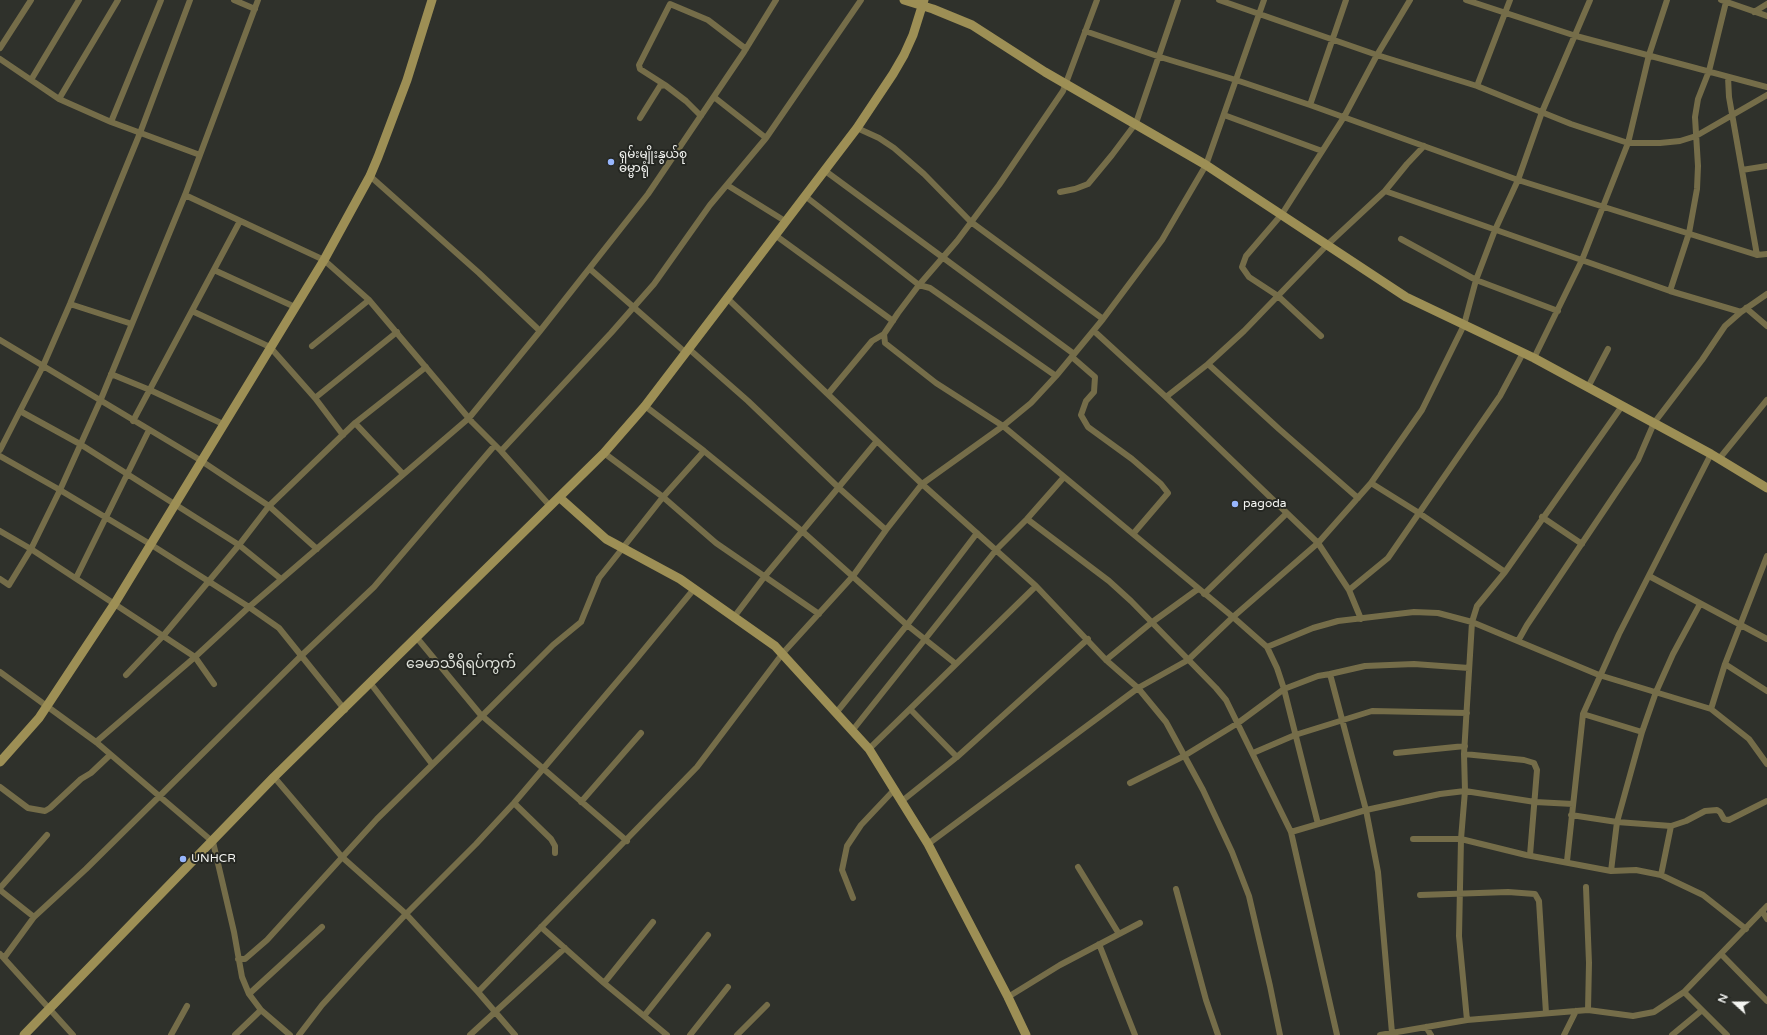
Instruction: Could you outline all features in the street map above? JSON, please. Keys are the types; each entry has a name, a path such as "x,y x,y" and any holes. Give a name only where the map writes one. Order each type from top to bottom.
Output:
{"street":[{"path":"0,48 31,0"},
{"path":"31,80 79,0"},
{"path":"59,99 118,0"},
{"path":"112,122 161,0"},
{"path":"0,450 43,366 70,304 140,133 190,0"},
{"path":"234,0 255,8"},
{"path":"0,579 9,585 31,549 60,490 101,399 185,195 258,0"},
{"path":"0,762 39,718 114,603 200,460 324,260 370,176 406,80 432,0"},
{"path":"96,742 195,657 281,579 469,418 590,269 648,194 746,49 776,0"},
{"path":"501,451 654,284 710,205 766,138 861,0"},
{"path":"904,0 923,3 972,25 1067,84 1206,165 1406,297 1534,358 1715,456 1767,488"},
{"path":"828,394 872,341 884,334 920,285 971,222 1041,125 1067,84 1097,0"},
{"path":"1060,192 1075,189 1088,184 1136,123 1160,57 1178,0"},
{"path":"1219,0 1333,38 1377,55 1477,86 1598,134 1628,143 1660,143 1680,141 1696,136 1767,95"},
{"path":"478,992 627,841 697,767 783,653 853,576 886,530 922,484 1003,426 1031,403 1094,331 1162,240 1206,165 1264,0"},
{"path":"1310,105 1346,0"},
{"path":"1321,336 1278,296 1249,277 1242,267 1246,256 1282,214 1344,117 1377,55 1410,0"},
{"path":"1466,0 1576,36 1767,87"},
{"path":"1477,86 1510,0"},
{"path":"928,844 1138,688 1188,660 1233,617 1318,543 1371,483 1422,410 1464,325 1476,280 1495,230 1518,180 1542,112 1576,36 1590,0"},
{"path":"1534,358 1582,260 1628,143 1649,55 1667,0"},
{"path":"1670,291 1689,233 1697,189 1698,166 1695,117 1698,100 1709,71 1724,1 1767,16"},
{"path":"701,116 686,101 640,69 639,65 671,2 708,20 746,49"},
{"path":"24,1035 213,842 274,777 345,710 604,453 645,406 857,128 904,55 913,35 923,3"},
{"path":"1754,12 1764,3"},
{"path":"1085,31 1160,57 1236,80 1310,105 1518,180 1756,255 1767,254"},
{"path":"0,59 59,99 112,122 200,155"},
{"path":"1728,76 1729,97 1756,255"},
{"path":"640,118 660,86 665,85"},
{"path":"714,97 766,138"},
{"path":"1224,115 1322,151"},
{"path":"857,128 879,138 894,148 924,174 971,222 1103,319"},
{"path":"1166,397 1208,364 1244,330 1327,245 1385,191 1424,146"},
{"path":"1742,170 1767,166"},
{"path":"824,170 1073,355 1095,377 1094,392 1086,401 1081,415 1088,427 1132,460 1161,484 1168,493 1133,534"},
{"path":"370,176 479,273 540,331"},
{"path":"726,185 785,221"},
{"path":"1385,191 1670,291 1743,310 1767,326"},
{"path":"185,195 324,260 369,300 469,418 550,506"},
{"path":"805,196 920,285 930,288 1056,376"},
{"path":"133,421 240,221"},
{"path":"775,235 893,321"},
{"path":"1401,239 1476,280 1558,311"},
{"path":"590,269 748,401 839,488 886,530"},
{"path":"214,270 295,307"},
{"path":"1518,642 1638,460 1654,423 1702,360 1724,326 1743,310 1767,294"},
{"path":"728,299 922,484 1036,586 1088,639 1106,660 1138,688 1166,722 1215,815 1232,852 1249,896 1280,1035"},
{"path":"312,346 369,300"},
{"path":"70,304 132,324"},
{"path":"192,311 270,347 281,357 294,376 315,398 343,435"},
{"path":"1094,331 1166,397 1318,543 1348,590 1361,619"},
{"path":"315,398 397,332"},
{"path":"884,334 885,343 922,372 1003,426 1267,647 1277,668 1284,689 1318,824"},
{"path":"0,340 101,399 133,421 200,460 269,506 317,549"},
{"path":"1588,388 1608,349"},
{"path":"1348,590 1388,558 1500,396 1523,353"},
{"path":"1208,364 1358,498"},
{"path":"126,675 163,636 209,582 269,506 355,423 426,367"},
{"path":"111,374 150,390 223,424"},
{"path":"1567,861 1583,714 1599,675 1649,576 1715,456 1767,400"},
{"path":"645,406 704,451 802,531 908,625 956,664"},
{"path":"1467,1020 1459,936 1465,791 1464,754 1472,622 1477,606 1505,572 1542,517 1622,406"},
{"path":"20,411 80,444 239,545 281,579"},
{"path":"355,423 403,474"},
{"path":"76,578 149,430"},
{"path":"734,617 765,576 877,441"},
{"path":"73,1035 2,956 34,917 86,869 301,656 374,587 495,445"},
{"path":"238,959 245,958 267,940 377,819 553,645 582,622 599,578 621,548 663,497 704,451"},
{"path":"604,453 663,497 716,543 819,614"},
{"path":"0,456 150,544 249,607 279,628 345,710"},
{"path":"852,731 996,550 1027,519 1064,478"},
{"path":"1371,483 1420,513 1505,572"},
{"path":"559,496 606,539 680,579 783,653 869,749 928,844 1008,997 1024,1034"},
{"path":"1204,594 1287,513"},
{"path":"1542,517 1582,544"},
{"path":"1027,519 1109,581 1132,601 1151,623 1216,688 1226,700 1291,832 1337,1035"},
{"path":"0,531 76,578 195,657 214,684"},
{"path":"836,712 908,625 977,534"},
{"path":"1711,708 1725,664 1765,565 1767,556"},
{"path":"1649,576 1767,639"},
{"path":"869,749 1036,586"},
{"path":"299,1035 322,1005 406,914 476,844 514,803 694,589"},
{"path":"1106,660 1151,623 1198,589"},
{"path":"1611,871 1617,822 1642,732 1656,692 1673,654 1700,604"},
{"path":"1267,647 1313,628 1338,621 1414,612 1438,613 1472,622 1599,675 1711,708 1749,739 1767,764"},
{"path":"417,638 482,716 627,841"},
{"path":"902,801 957,757 1088,639"},
{"path":"1130,783 1184,756 1238,723 1284,689 1318,676 1365,666 1414,664 1469,668"},
{"path":"1725,664 1767,691"},
{"path":"0,672 96,742 110,756 161,796 213,842 234,932 242,976 249,994 261,1010 290,1035"},
{"path":"1330,674 1366,810 1378,872 1392,1033"},
{"path":"371,684 432,764"},
{"path":"910,709 957,757"},
{"path":"1253,753 1295,735 1342,719 1372,711 1467,713"},
{"path":"1583,714 1642,732"},
{"path":"581,802 641,733"},
{"path":"1396,753 1465,746"},
{"path":"1464,754 1524,760 1534,763 1536,770 1535,802 1530,855"},
{"path":"0,787 28,808 45,811 110,756"},
{"path":"274,777 342,857 406,914 478,992 515,1035"},
{"path":"853,898 842,870 847,846 861,825 894,790"},
{"path":"1291,832 1366,810 1440,794 1465,791 1535,802 1573,804"},
{"path":"1571,815 1617,822 1672,826 1686,821 1705,810 1717,810 1720,812 1724,820 1729,820 1767,801"},
{"path":"514,803 551,838 555,846 555,853"},
{"path":"1661,876 1672,826"},
{"path":"34,917 0,889 47,835"},
{"path":"1413,838 1462,839 1526,855 1567,861 1611,871 1636,870 1661,876 1703,895 1746,929"},
{"path":"1078,867 1119,934"},
{"path":"1586,887 1589,956 1588,1010"},
{"path":"1176,888 1206,1000 1218,1035"},
{"path":"1420,895 1524,892 1535,894 1539,901 1546,1013"},
{"path":"1380,1035 1467,1020 1576,1010 1588,1010 1633,1016 1654,1012 1684,992 1767,906"},
{"path":"1762,911 1767,919"},
{"path":"604,983 653,922"},
{"path":"1008,997 1099,944 1140,923"},
{"path":"249,994 322,927"},
{"path":"541,927 666,1035"},
{"path":"644,1016 708,935"},
{"path":"1099,944 1135,1035"},
{"path":"470,1035 565,948"},
{"path":"1721,954 1767,1002"},
{"path":"690,1035 728,987"},
{"path":"1684,992 1701,1011 1727,1035"},
{"path":"737,1035 767,1005"},
{"path":"171,1035 186,1006"},
{"path":"235,1035 261,1010"},
{"path":"1564,1035 1576,1010"},
{"path":"1672,1035 1701,1011"},
{"path":"1426,1027 1431,1035"}],"place":[{"name":"ရှမ်းမျိုးနွယ်စု ဓမ္မာရုံ","path":"611,162"},
{"name":"pagoda","path":"1235,504"},
{"name":"UNHCR","path":"183,859"}],"district":[{"name":"ခေမာသီရိရပ်ကွက်","path":"461,664"}]}
